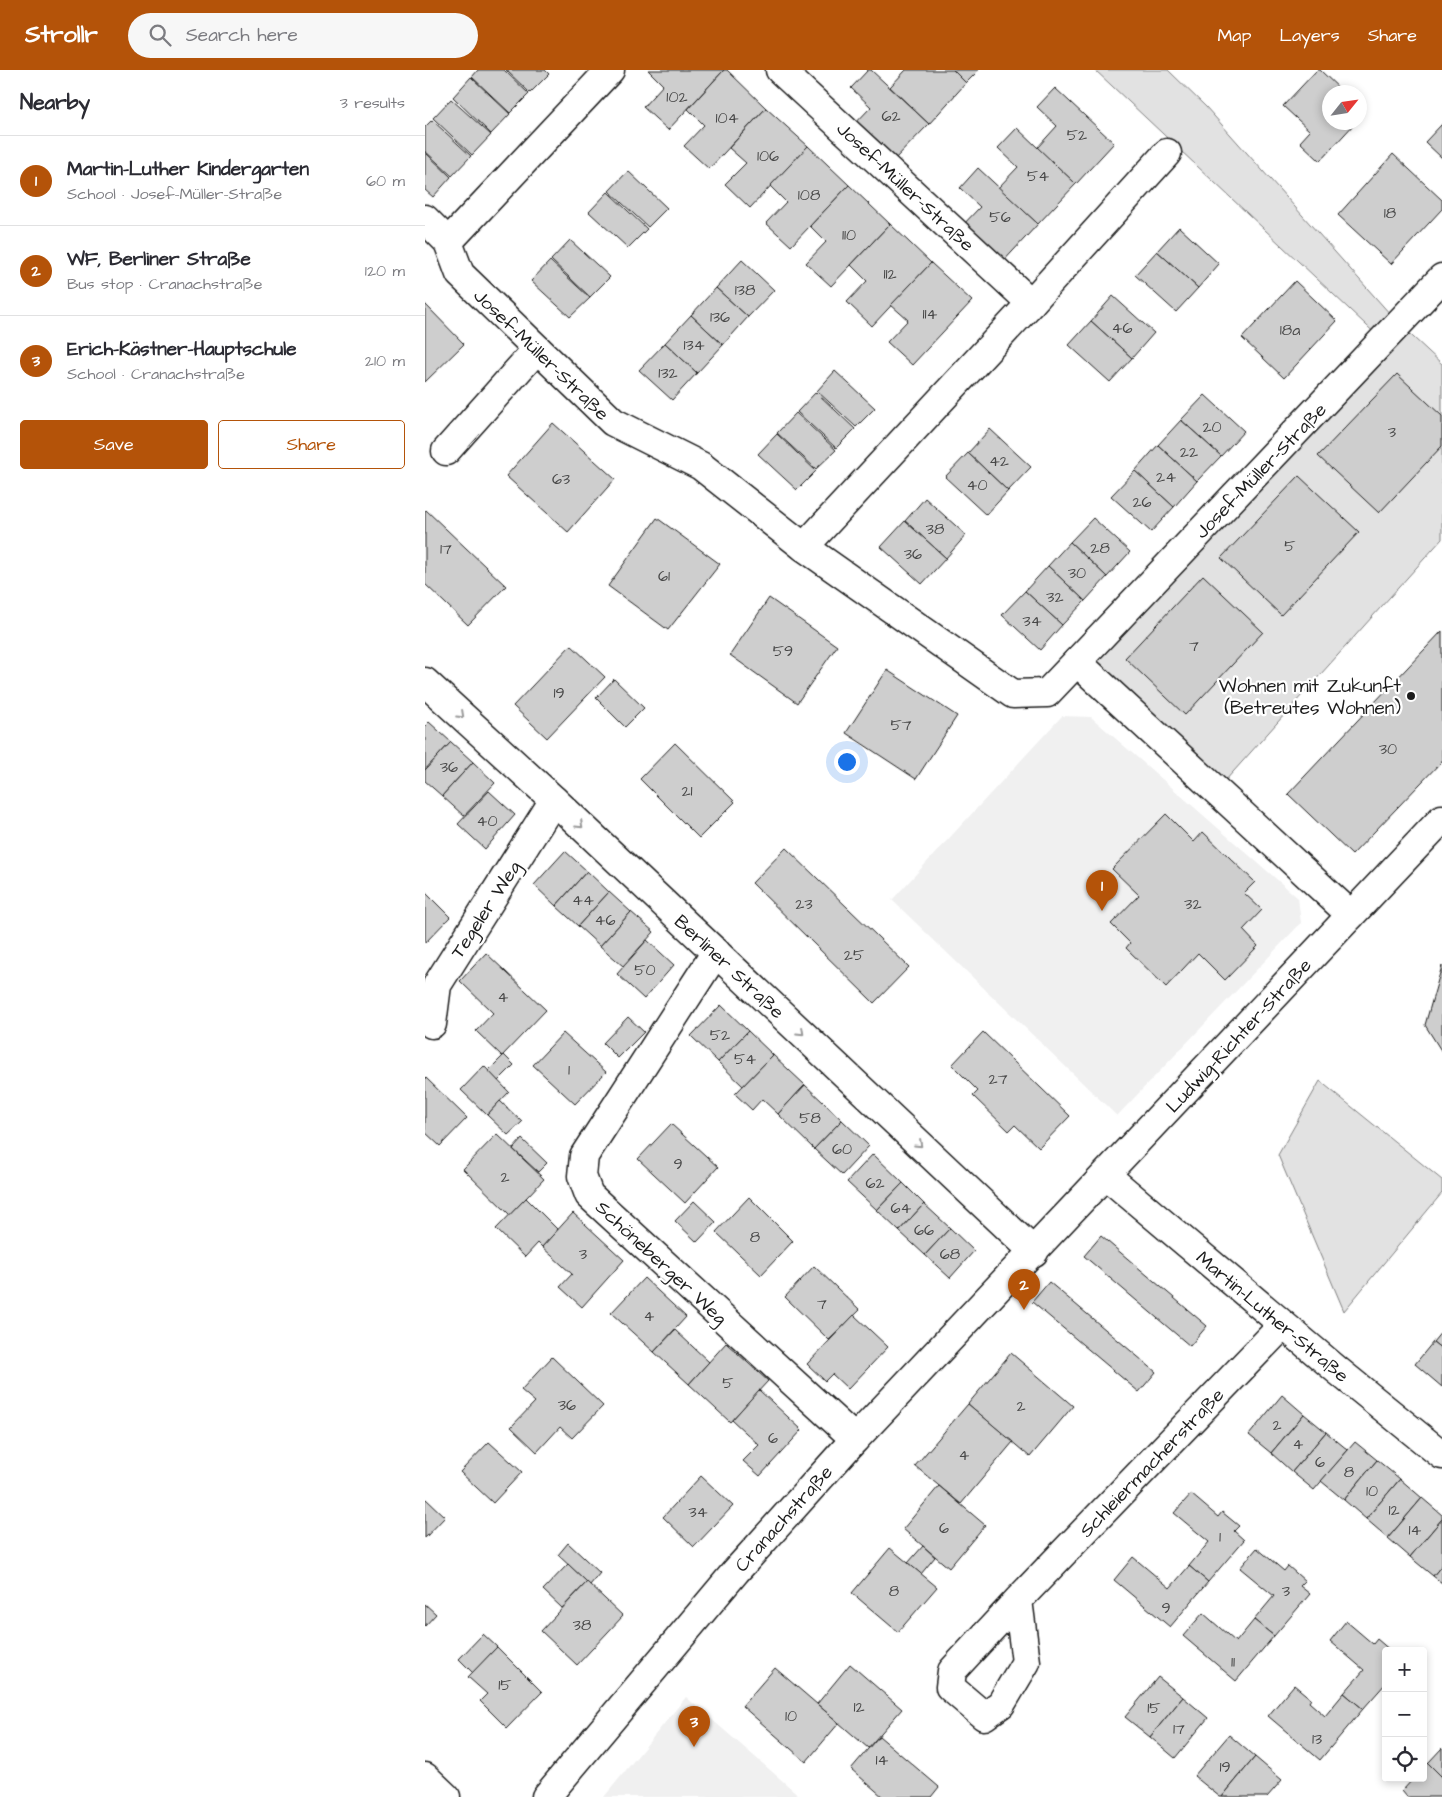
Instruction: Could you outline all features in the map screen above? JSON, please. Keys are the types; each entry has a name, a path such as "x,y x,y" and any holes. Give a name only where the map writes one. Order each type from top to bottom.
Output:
{"street":[{"path":"448,242 610,70"},
{"name":"Josef-Müller-Straße","path":"780,70 1031,303"},
{"path":"804,547 1031,303 1167,153"},
{"name":"Josef-Müller-Straße","path":"425,219 448,242 459,274 613,422 701,466 804,547 1013,694 1047,693 1442,278"},
{"path":"446,452 537,350"},
{"path":"1077,662 1351,914"},
{"name":"Berliner Straße","path":"425,682 554,800 688,914 716,952 866,1083 1034,1252"},
{"name":"Tegeler Weg","path":"432,1024 437,985 554,800"},
{"name":"Ludwig-Richter-Straße","path":"1034,1252 1351,914 1442,820"},
{"name":"Schöneberger Weg","path":"716,952 584,1156 582,1176 589,1195 855,1439"},
{"name":"Martin-Luther-Straße","path":"1107,1176 1283,1325 1442,1455"},
{"name":"Cranachstraße","path":"546,1797 735,1571 855,1439 1034,1252"},
{"name":"Schleiermacherstraße","path":"1018,1600 1283,1325"},
{"path":"425,1777 446,1797"}],"shaded area":[{"path":"1095,70 1168,70 1206,107 1399,324 1442,364 1442,539 1216,791 1077,662 1383,341"},
{"path":"1062,716 1091,717 1298,898 1301,923 1117,1116 892,900"},
{"path":"1320,1081 1442,1180 1442,1193 1344,1311 1278,1155"},
{"path":"686,1697 801,1797 604,1797"}],"building":[{"path":"478,70 504,70 529,94 510,113 472,77"},
{"path":"506,70 545,70 549,74 530,93"},
{"path":"648,70 724,70 668,130 643,107 663,85"},
{"path":"724,70 727,70 766,108 709,169 684,146 704,125 688,109"},
{"path":"868,70 871,70 929,124 890,164 851,128 871,107 851,88"},
{"path":"906,70 953,70 966,83 929,124 890,87"},
{"path":"953,70 979,70 966,83"},
{"path":"1317,70 1320,70 1336,85 1322,85 1322,130 1349,130 1320,161 1300,142 1310,131 1283,106"},
{"path":"471,77 510,114 491,134 453,97"},
{"path":"1055,88 1114,143 1076,184 1037,148 1057,126 1037,107"},
{"path":"451,99 491,135 472,155 433,118"},
{"path":"766,108 808,146 750,208 725,184 746,163 729,148"},
{"path":"432,120 471,156 452,176 425,151 425,127"},
{"path":"1442,124 1442,158 1425,142"},
{"path":"1017,128 1076,184 1038,224 998,188 1018,167 998,148"},
{"path":"808,146 849,185 791,246 766,223 786,202 770,186"},
{"path":"425,152 451,177 433,197 425,190"},
{"path":"1393,154 1442,200 1442,209 1391,264 1338,215"},
{"path":"978,168 1038,224 1000,265 960,228 980,207 960,188"},
{"path":"628,171 667,208 648,227 609,191"},
{"path":"849,185 890,224 831,286 806,263 826,242 810,226"},
{"path":"608,192 647,229 628,248 589,212"},
{"path":"890,224 931,263 872,326 847,302 867,281 851,265"},
{"path":"1179,227 1219,264 1198,288 1157,251"},
{"path":"570,240 610,277 590,297 551,260"},
{"path":"1157,251 1198,288 1176,312 1135,275"},
{"path":"742,260 774,290 748,317 716,288"},
{"path":"550,261 590,298 570,317 531,281"},
{"path":"931,263 972,301 912,365 887,342 908,320 891,305"},
{"path":"1295,281 1337,321 1284,378 1242,338"},
{"path":"716,288 748,317 723,345 691,315"},
{"path":"1113,296 1154,333 1132,358 1091,321"},
{"path":"425,304 464,344 425,382"},
{"path":"691,315 723,345 697,373 665,343"},
{"path":"1091,321 1132,358 1110,382 1069,345"},
{"path":"665,343 697,373 672,400 639,370"},
{"path":"835,371 875,408 856,427 817,391"},
{"path":"1397,374 1442,416 1442,446 1379,513 1318,456"},
{"path":"816,392 855,429 836,448 797,412"},
{"path":"1205,395 1244,431 1221,456 1181,420"},
{"path":"796,413 836,450 816,469 777,433"},
{"path":"1181,420 1221,456 1197,481 1158,445"},
{"path":"553,423 615,479 568,532 506,476"},
{"path":"990,429 1031,467 1008,491 968,453"},
{"path":"777,434 816,471 797,490 758,454"},
{"path":"1158,445 1197,481 1174,507 1135,471"},
{"path":"968,453 1008,491 986,515 945,477"},
{"path":"1135,471 1174,507 1151,532 1111,496"},
{"path":"1299,476 1359,532 1281,615 1221,558"},
{"path":"925,498 966,535 946,558 905,521"},
{"path":"426,510 506,586 468,625 425,584"},
{"path":"657,518 720,564 668,630 608,586"},
{"path":"1093,518 1130,552 1107,577 1070,542"},
{"path":"905,521 946,558 922,584 881,547"},
{"path":"1070,542 1107,577 1085,601 1048,566"},
{"path":"1048,566 1085,601 1062,625 1025,591"},
{"path":"1203,575 1263,632 1185,715 1125,658"},
{"path":"1025,591 1062,625 1040,650 1002,615"},
{"path":"769,598 837,646 797,703 730,655"},
{"name":"Wohnen mit Zukunft (Betreutes Wohnen)","path":"1442,631 1442,761 1352,855 1288,794"},
{"path":"571,645 605,677 547,738 513,706"},
{"path":"887,670 957,716 916,779 846,733"},
{"path":"614,679 644,708 625,727 596,698"},
{"path":"429,722 451,742 425,770 425,726"},
{"path":"451,742 473,762 442,796 425,781 425,770"},
{"path":"675,743 735,802 699,838 640,779"},
{"path":"473,762 495,783 464,816 442,796"},
{"path":"489,791 515,815 485,849 458,824"},
{"path":"1166,814 1194,842 1203,832 1255,882 1244,893 1262,910 1243,930 1258,946 1225,980 1198,953 1166,987 1126,948 1130,943 1111,924 1139,895 1112,869"},
{"path":"786,848 909,967 874,1003 752,883"},
{"path":"565,851 587,871 556,906 534,885"},
{"path":"587,871 609,892 578,926 556,906"},
{"path":"425,892 450,917 425,943"},
{"path":"609,892 631,912 600,946 578,926"},
{"path":"631,912 654,932 623,966 600,946"},
{"path":"647,940 674,965 644,999 617,974"},
{"path":"486,953 546,1010 502,1056 476,1031 493,1013 460,981"},
{"path":"1442,966 1442,1052 1425,1025"},
{"path":"721,1005 748,1031 718,1062 691,1036"},
{"path":"628,1017 644,1032 618,1058 603,1043"},
{"path":"748,1031 773,1055 743,1086 718,1062"},
{"path":"983,1032 1070,1116 1039,1148 1015,1125 1009,1131 973,1096 978,1091 952,1065"},
{"path":"563,1033 606,1072 575,1104 533,1065"},
{"path":"504,1055 514,1065 498,1081 488,1071"},
{"path":"773,1055 805,1085 778,1114 762,1099 752,1110 735,1094"},
{"path":"484,1066 509,1092 487,1115 461,1090"},
{"path":"425,1077 467,1118 440,1146 425,1132"},
{"path":"805,1085 842,1120 814,1149 778,1114"},
{"path":"500,1101 522,1122 508,1135 487,1115"},
{"path":"842,1120 869,1146 842,1175 814,1149"},
{"path":"671,1124 718,1167 685,1203 638,1159"},
{"path":"497,1134 544,1179 510,1215 463,1169"},
{"path":"522,1139 547,1163 538,1172 513,1149"},
{"path":"873,1154 903,1183 877,1210 847,1182"},
{"path":"903,1183 924,1204 899,1231 877,1210"},
{"path":"749,1197 793,1241 761,1275 716,1232"},
{"path":"526,1198 558,1230 542,1247 538,1243 525,1257 496,1229"},
{"path":"694,1201 716,1222 697,1242 675,1221"},
{"path":"924,1204 950,1228 925,1255 899,1231"},
{"path":"573,1213 624,1260 582,1307 560,1287 572,1274 542,1247"},
{"path":"950,1228 974,1251 950,1278 925,1255"},
{"path":"1101,1236 1207,1326 1190,1346 1084,1256"},
{"path":"814,1266 860,1310 829,1340 785,1297"},
{"path":"644,1278 686,1317 654,1352 611,1313"},
{"path":"1049,1282 1156,1372 1139,1392 1032,1302"},
{"path":"854,1315 888,1347 848,1389 832,1374 825,1381 807,1364"},
{"path":"675,1330 709,1362 689,1384 654,1352"},
{"path":"1442,1331 1442,1349 1433,1342"},
{"path":"1433,1342 1442,1349 1442,1387 1415,1364"},
{"path":"726,1343 768,1381 730,1422 689,1384"},
{"path":"1011,1353 1073,1406 1030,1457 968,1404"},
{"path":"552,1357 603,1406 572,1438 560,1427 537,1452 511,1427 535,1402 521,1390"},
{"path":"759,1390 802,1430 760,1476 743,1461 759,1445 732,1420"},
{"path":"1282,1395 1304,1414 1271,1453 1249,1435"},
{"path":"968,1404 1013,1442 961,1504 915,1466"},
{"path":"1304,1414 1326,1432 1292,1472 1271,1453"},
{"path":"1326,1432 1348,1450 1314,1490 1292,1472"},
{"path":"489,1442 522,1472 493,1503 460,1472"},
{"path":"1355,1442 1377,1460 1344,1500 1321,1481"},
{"path":"1377,1460 1400,1479 1366,1519 1344,1500"},
{"path":"701,1476 733,1506 694,1547 663,1517"},
{"path":"1400,1479 1422,1498 1388,1538 1366,1519"},
{"path":"939,1486 985,1525 949,1568 903,1529"},
{"path":"1191,1494 1218,1517 1222,1512 1239,1526 1234,1531 1244,1540 1208,1582 1189,1566 1209,1542 1174,1513"},
{"path":"425,1498 445,1517 425,1538"},
{"path":"1422,1498 1442,1515 1442,1519 1410,1557 1388,1538"},
{"path":"1442,1519 1442,1565 1433,1576 1410,1557"},
{"path":"568,1543 600,1573 590,1585 558,1555"},
{"path":"923,1546 935,1557 921,1574 908,1563"},
{"path":"890,1548 937,1587 898,1632 852,1593"},
{"path":"1257,1548 1284,1571 1288,1566 1305,1581 1300,1586 1310,1594 1274,1636 1254,1620 1274,1596 1240,1568"},
{"path":"1133,1557 1170,1588 1189,1566 1208,1582 1170,1627 1114,1580"},
{"path":"568,1564 587,1582 562,1608 543,1590"},
{"path":"1442,1565 1442,1583 1433,1576"},
{"path":"587,1582 623,1616 577,1665 541,1631"},
{"path":"425,1604 436,1614 425,1626"},
{"path":"1203,1613 1236,1642 1254,1620 1274,1636 1236,1681 1183,1636"},
{"path":"1346,1621 1373,1644 1377,1639 1386,1647 1382,1647 1382,1688 1363,1709 1344,1693 1364,1670 1330,1641"},
{"path":"483,1634 497,1647 473,1673 459,1659"},
{"path":"497,1647 542,1692 507,1728 480,1701 487,1694 468,1677"},
{"path":"850,1664 902,1709 868,1748 817,1704"},
{"path":"775,1668 839,1723 806,1762 742,1706"},
{"path":"1158,1677 1183,1697 1150,1737 1125,1717"},
{"path":"1294,1685 1311,1699 1309,1702 1325,1716 1344,1693 1363,1709 1320,1760 1268,1716"},
{"path":"1183,1697 1208,1718 1175,1758 1150,1737"},
{"path":"1229,1735 1255,1757 1222,1797 1220,1797 1194,1776"},
{"path":"879,1736 939,1787 931,1797 883,1797 851,1769"},
{"path":"1442,1748 1442,1777 1428,1763"},
{"path":"1255,1757 1282,1780 1267,1797 1222,1797"},
{"path":"1427,1764 1442,1777 1442,1797 1407,1797 1402,1791 1410,1782 1427,1782"}],"place":[{"name":"Wohnen mit Zukunft (Betreutes Wohnen)","path":"1411,696"},
{"name":"Martin-Luther Kindergarten","path":"1102,911"},
{"name":"WF, Berliner Straße","path":"1024,1310"},
{"name":"Erich-Kästner-Hauptschule","path":"694,1747"}]}
